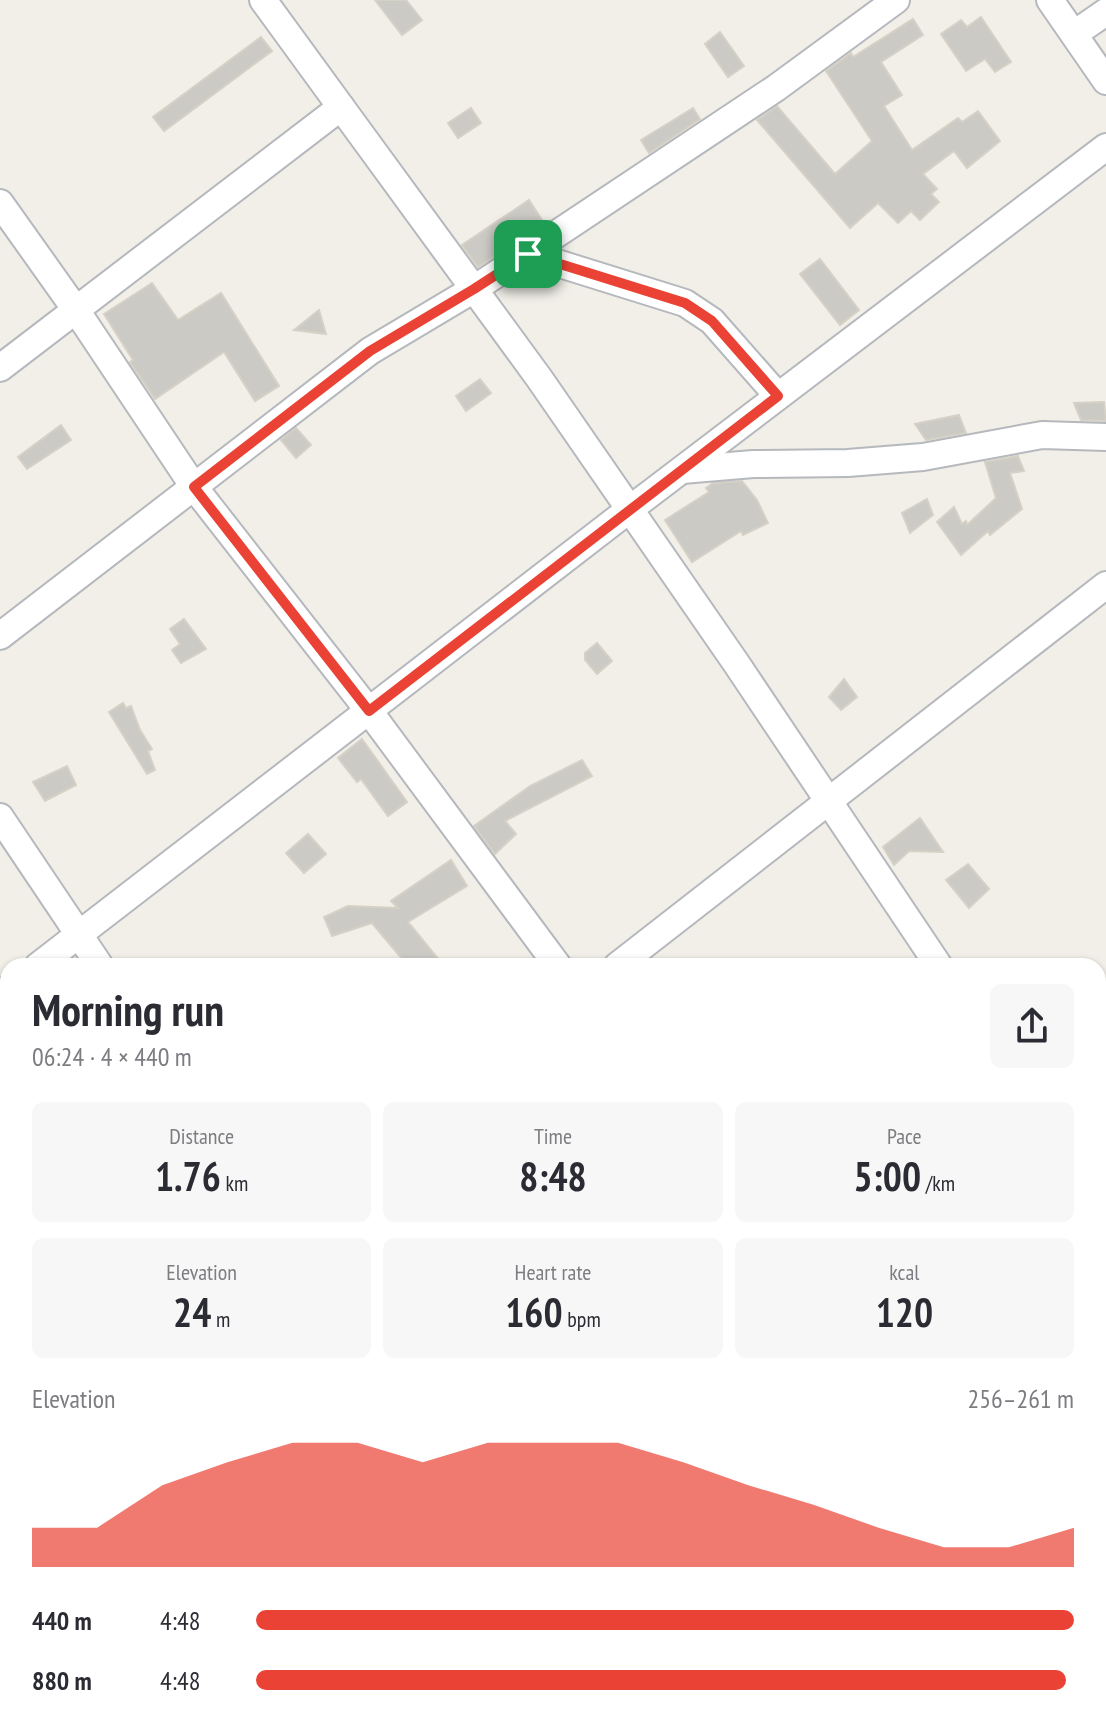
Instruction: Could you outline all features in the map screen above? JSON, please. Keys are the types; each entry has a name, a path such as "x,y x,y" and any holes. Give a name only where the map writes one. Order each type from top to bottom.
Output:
{"street":[{"path":"263,0 630,509 934,958"},
{"path":"0,636 370,351 528,254 764,96 896,0"},
{"path":"1050,0 1106,81"},
{"path":"1074,34 1106,12"},
{"path":"0,368 341,107"},
{"path":"48,958 1106,147"},
{"path":"0,203 76,310 194,487 369,711 552,958"},
{"path":"528,254 685,303 712,321 778,396"},
{"path":"682,470 923,457 1042,435 1106,437"},
{"path":"627,958 1106,585"},
{"path":"0,817 94,958"}],"building":[{"path":"375,0 406,0 422,20 402,35"},
{"path":"981,17 1011,62 995,72 985,59 966,71 941,34 961,20 967,27"},
{"path":"913,19 923,35 881,62 902,95 884,106 912,150 958,118 962,122 978,111 1000,141 967,168 954,151 923,174 937,189 931,194 939,202 920,220 911,211 898,223 878,203 850,228 757,120 777,106 835,174 872,141 826,71 851,53 853,57"},
{"path":"720,32 744,66 728,77 705,44"},
{"path":"261,37 272,51 164,131 153,117"},
{"path":"471,108 481,123 458,138 448,123"},
{"path":"693,108 700,119 649,153 641,140"},
{"path":"529,200 544,223 478,267 462,245"},
{"path":"820,259 859,310 840,325 800,274"},
{"path":"152,283 178,320 221,293 279,386 255,401 224,352 155,399 130,362 133,360 104,314"},
{"path":"319,310 326,334 294,330"},
{"path":"480,379 491,393 466,411 456,396"},
{"path":"1104,402 1106,421 1081,420 1074,403"},
{"path":"959,415 966,433 926,440 915,424"},
{"path":"61,425 71,440 27,469 18,457"},
{"path":"296,428 311,445 296,458 281,440"},
{"path":"1018,456 1024,471 1010,473 1022,509 990,535 988,531 961,555 937,522 954,507 962,524 966,521 967,525 996,498 985,462"},
{"path":"742,481 757,500 768,523 743,535 741,531 692,562 665,520 709,492 706,488 713,483"},
{"path":"927,499 933,515 910,533 902,513"},
{"path":"184,619 206,649 181,663 172,650 180,644 170,629"},
{"path":"597,643 612,661 597,674 585,660 585,653"},
{"path":"844,679 857,697 841,710 829,697"},
{"path":"123,703 126,708 131,706 140,730 152,749 148,751 155,770 147,774 109,712"},
{"path":"362,739 407,802 388,816 361,779 357,782 338,758"},
{"path":"582,760 592,776 505,821 516,834 495,854 474,826 530,786"},
{"path":"67,766 76,785 45,801 33,782"},
{"path":"920,818 943,852 909,851 894,865 883,847"},
{"path":"308,834 326,854 304,873 286,853"},
{"path":"451,860 467,886 408,922 437,958 401,958 372,923 332,936 324,917 348,906 398,908 391,901"},
{"path":"968,864 989,889 969,908 946,880"}],"route":[{"path":"528,254 685,303 712,321 778,396 369,711 194,487 370,351 528,254"}]}
